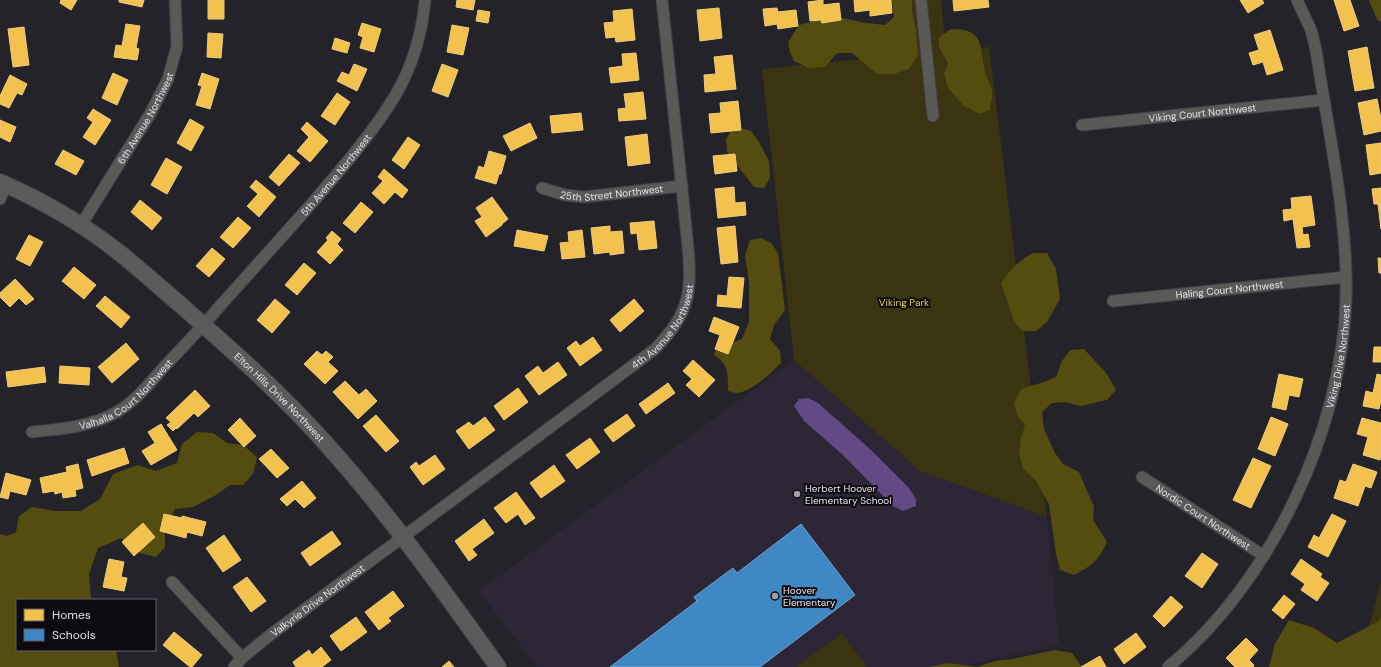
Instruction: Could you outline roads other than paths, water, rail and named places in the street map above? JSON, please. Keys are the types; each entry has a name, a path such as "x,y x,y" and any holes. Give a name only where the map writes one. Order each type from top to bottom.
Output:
{"main road":[{"name":"Elton Hills Drive Northwest","path":"3,183 80,225 121,253 204,325 271,387 328,445 403,537 498,667"}],"street":[{"name":"6th Avenue Northwest","path":"80,225 150,114 168,79 177,46 175,0"},
{"name":"5th Avenue Northwest","path":"204,325 332,180 357,149 394,97 405,78 414,56 425,0"},
{"name":"4th Avenue Northwest","path":"403,537 655,349 670,333 680,316 687,298 689,277 682,186 662,0"},
{"path":"921,0 933,116"},
{"name":"Viking Drive Northwest","path":"1168,667 1195,643 1219,616 1243,587 1264,556 1296,496 1318,441 1330,404 1341,352 1346,299 1344,231 1316,50 1311,30 1304,12 1297,0"},
{"name":"Viking Court Northwest","path":"1082,125 1323,100"},
{"name":"Elton Hills Drive Northwest","path":"0,200 3,183"},
{"name":"25th Street Northwest","path":"542,188 565,195 584,197 682,186"},
{"name":"Haling Court Northwest","path":"1113,301 1346,277"},
{"name":"Valhalla Court Northwest","path":"32,432 67,428 92,422 114,414 132,402 204,325"},
{"name":"Nordic Court Northwest","path":"1142,477 1264,556"},
{"name":"Valkyrie Drive Northwest","path":"234,667 242,658 270,635 403,537"},
{"path":"172,582 242,658"}],"place":[{"name":"Herbert Hoover Elementary School","path":"797,494"},
{"name":"Hoover Elementary","path":"775,596"}],"park label":[{"name":"Viking Park","path":"904,302"}]}
